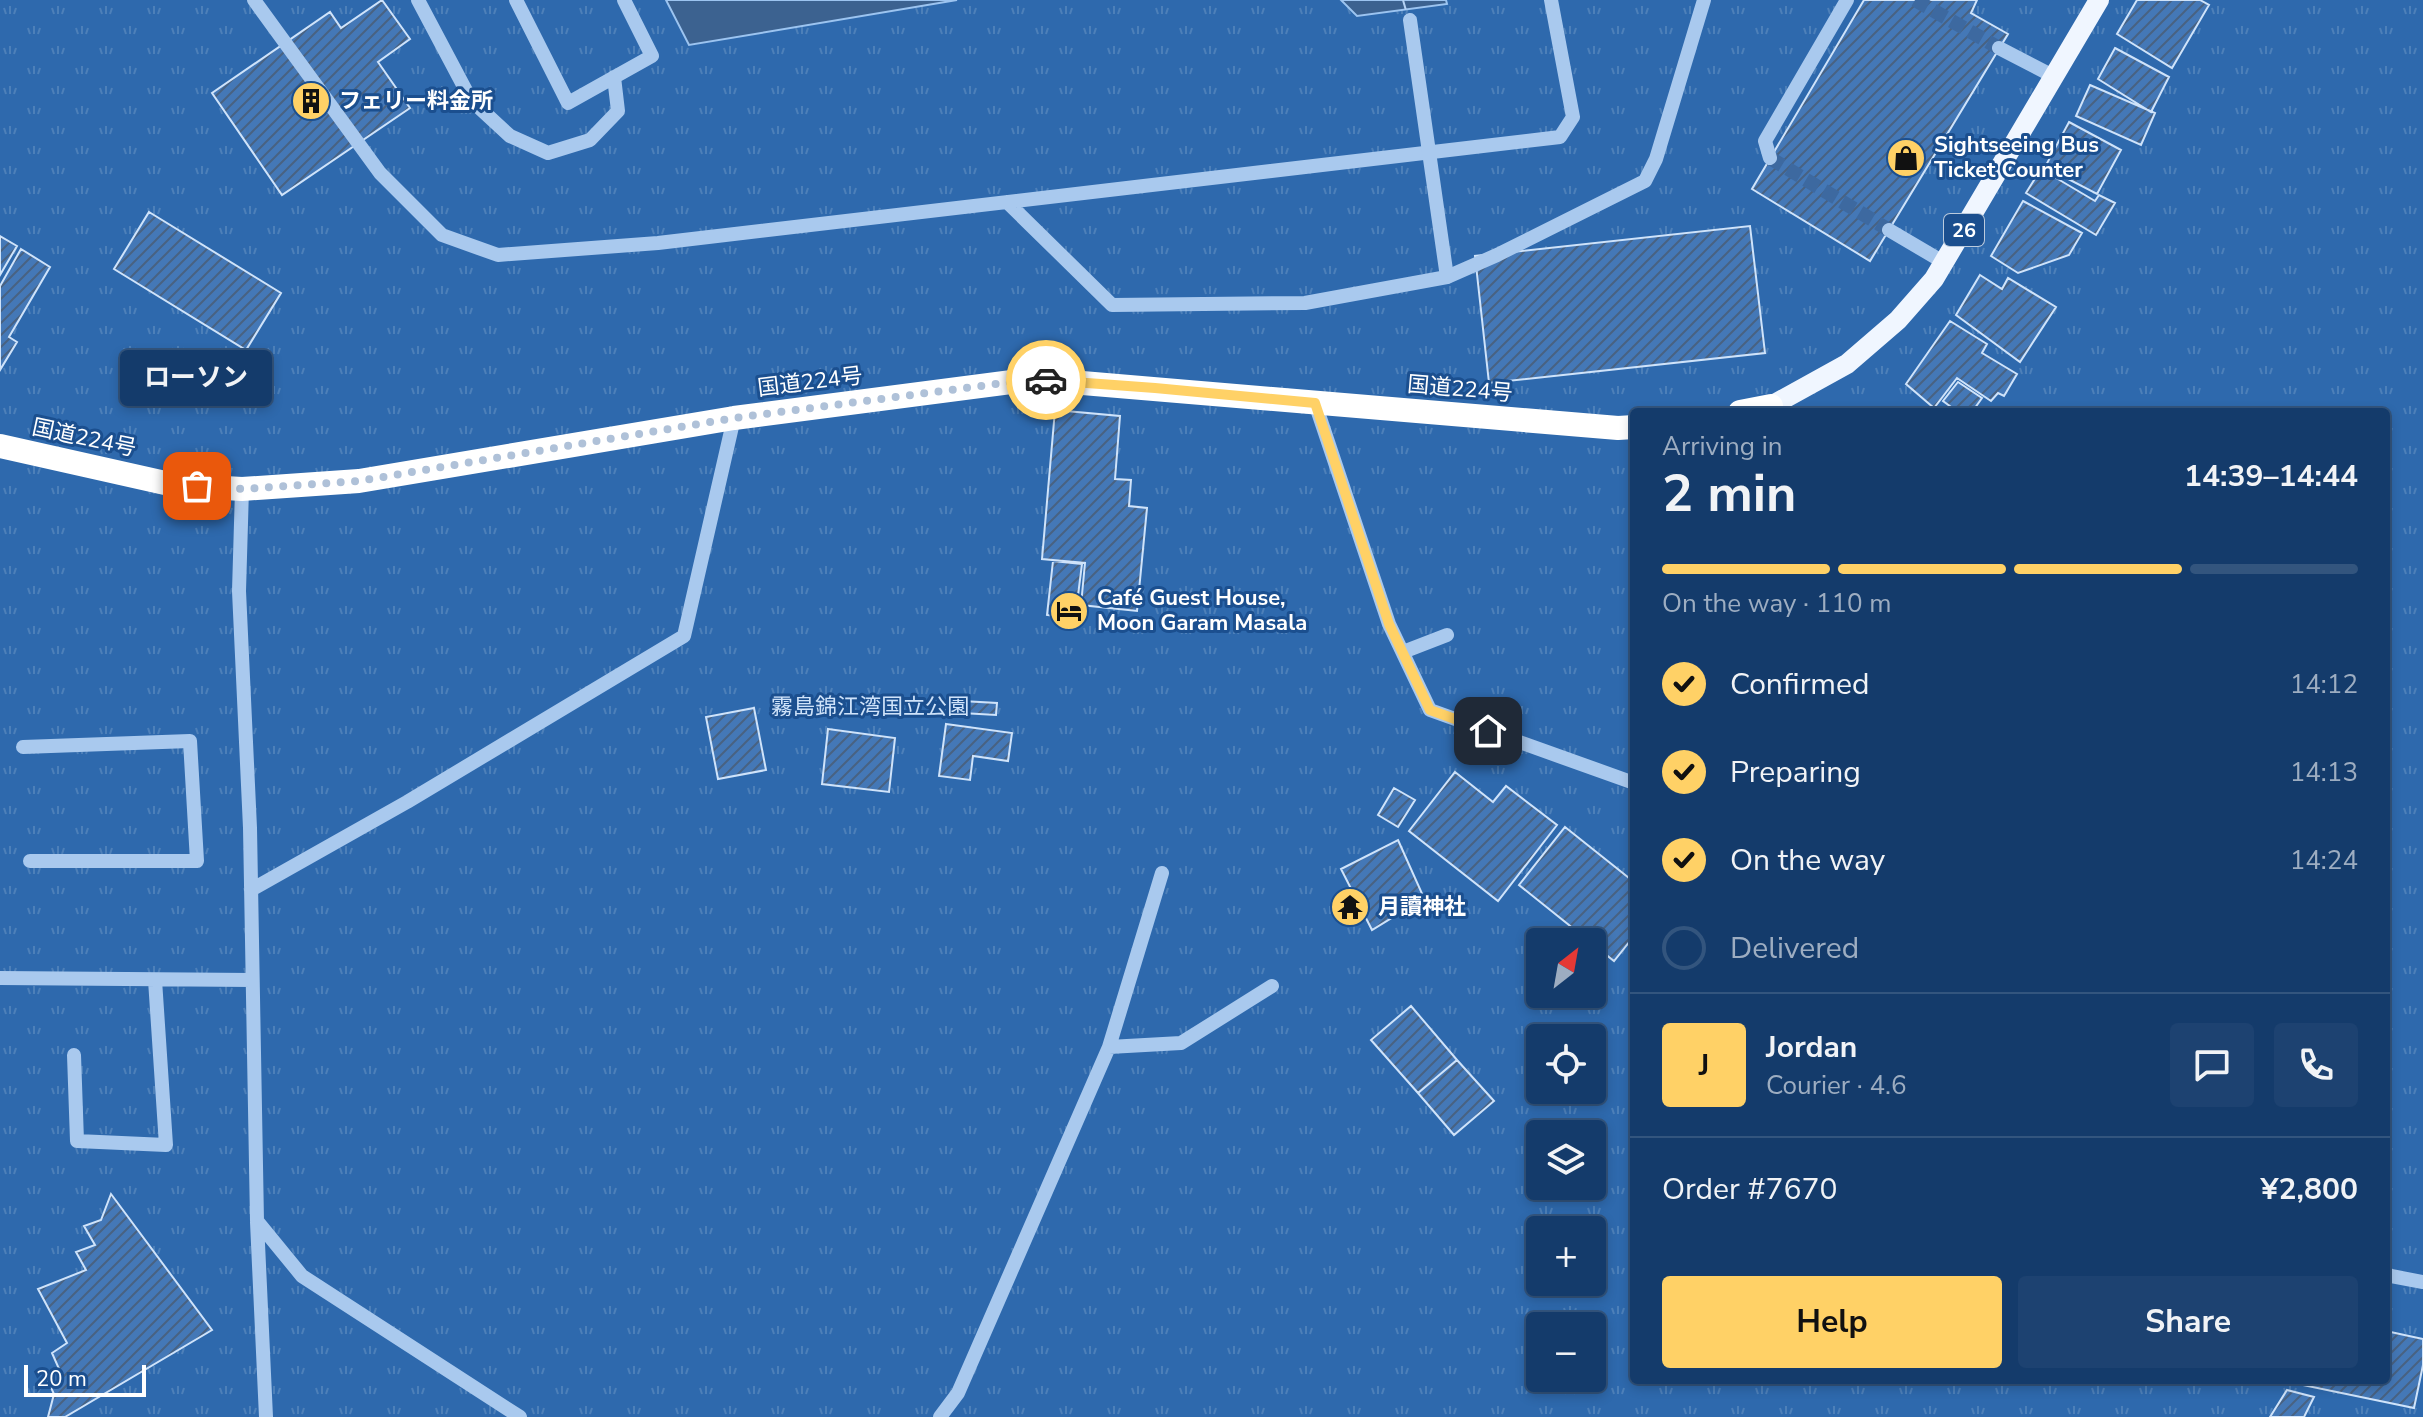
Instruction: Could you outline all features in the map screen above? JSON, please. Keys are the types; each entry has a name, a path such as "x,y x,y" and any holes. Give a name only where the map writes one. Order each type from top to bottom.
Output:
{"highway":[{"name":"国道224号","path":"0,446 174,485 242,489 359,481 734,418 1035,379 1630,427"},
{"path":"1761,408 1771,406"}],"main road":[{"name":"26","path":"1771,406 1847,364 1898,320 1945,263 2099,0"}],"street":[{"path":"254,0 380,173 442,235 498,255 658,243 1560,137 1573,117 1551,0"},
{"path":"418,0 471,100 510,136 548,153 590,140 618,111 614,77"},
{"path":"516,0 568,103 652,56 624,0"},
{"path":"1007,202 1112,305 1305,303 1447,277 1645,181 1656,159 1704,0"},
{"path":"1770,158 1765,141 1847,0"},
{"path":"1410,20 1447,277"},
{"path":"1999,48 2053,76"},
{"path":"1889,230 1945,263"},
{"path":"1315,403 1389,624 1430,710 1630,782"},
{"path":"251,890 407,802 684,636 734,418"},
{"path":"242,489 239,591 251,890 257,1221 266,1417"},
{"path":"1403,652 1447,635"},
{"path":"23,747 190,741 197,861 30,861"},
{"path":"940,1417 958,1393 1109,1047 1162,873"},
{"path":"0,978 252,980"},
{"path":"74,1055 77,1141 166,1145 155,980"},
{"path":"1109,1047 1181,1043 1272,986"},
{"path":"257,1221 302,1276 520,1417"},
{"path":"2390,1276 2423,1282"}],"green space":[{"name":"霧島錦江湾国立公園","path":"0,0 2423,0 2423,1417 0,1417"}],"shaded area":[{"path":"666,0 957,0 689,45"},
{"path":"1341,0 1446,0 1447,4 1357,16"}],"building":[{"name":"フェリー料金所","path":"382,0 410,39 378,62 410,108 282,195 212,93 330,12 341,28"},
{"path":"1864,0 1977,0 1971,13 2008,34 1870,261 1752,189"},
{"path":"2137,0 2200,0 2209,5 2172,68 2117,34"},
{"path":"2115,48 2169,77 2151,112 2098,79"},
{"path":"2090,85 2155,113 2141,145 2076,116"},
{"path":"2069,122 2121,150 2097,194 2045,167"},
{"path":"2041,169 2095,201 2099,195 2115,203 2096,235 2026,193"},
{"path":"2023,201 2082,233 2069,255 2018,273 1991,256"},
{"path":"149,212 281,293 246,350 114,269"},
{"path":"1750,226 1765,353 1489,383 1475,256"},
{"path":"0,236 17,246 0,275"},
{"path":"21,249 50,267 9,337 17,342 0,370 0,286"},
{"path":"1980,275 2002,289 2008,278 2056,307 2020,362 1956,315"},
{"path":"1950,321 1987,344 1982,353 2017,374 2004,396 1998,393 1991,401 1957,378 1934,408 1906,384"},
{"path":"1958,382 1982,398 1975,408 1953,408 1943,401"},
{"path":"1055,410 1120,416 1115,479 1131,480 1129,506 1147,508 1137,611 1081,605 1085,563 1042,559"},
{"path":"1053,561 1082,564 1075,619 1047,615"},
{"path":"962,701 997,703 996,715 962,713"},
{"path":"754,708 766,770 718,779 706,717"},
{"path":"946,724 1012,733 1008,761 973,756 970,780 939,776"},
{"path":"828,729 895,738 889,792 822,784"},
{"path":"1455,772 1493,802 1506,786 1557,825 1498,901 1409,831"},
{"path":"1394,788 1415,800 1398,827 1378,815"},
{"path":"1565,827 1630,879 1630,941 1614,961 1606,955 1606,928 1573,928 1519,885"},
{"path":"1398,840 1424,898 1372,930 1341,869"},
{"path":"1411,1006 1457,1060 1418,1093 1371,1040"},
{"path":"1457,1060 1494,1101 1454,1135 1418,1093"},
{"path":"111,1194 212,1330 65,1417 48,1417 54,1394 47,1379 60,1371 52,1353 67,1343 38,1289 86,1270 76,1252 95,1245 84,1226 101,1220"},
{"path":"2390,1332 2423,1339 2423,1365 2414,1408 2298,1384 2390,1384"},
{"path":"2287,1390 2314,1397 2304,1417 2270,1417"}],"ferry route":[{"path":"1403,0 1407,14"}],"tunnel":[{"path":"1915,0 1999,48"},
{"path":"1770,158 1889,230"}],"way so far":[{"path":"197,486 242,489 359,481 734,418 1046,380"}],"place":[{"name":"フェリー料金所","path":"311,101"},
{"name":"Sightseeing Bus Ticket Counter","path":"1906,158"},
{"name":"ローソン","path":"197,486"},
{"name":"Café Guest House, Moon Garam Masala","path":"1069,611"},
{"name":"月讀神社","path":"1350,907"}],"route":[{"path":"1046,380 1315,403 1389,624 1430,710 1488,731"}]}
